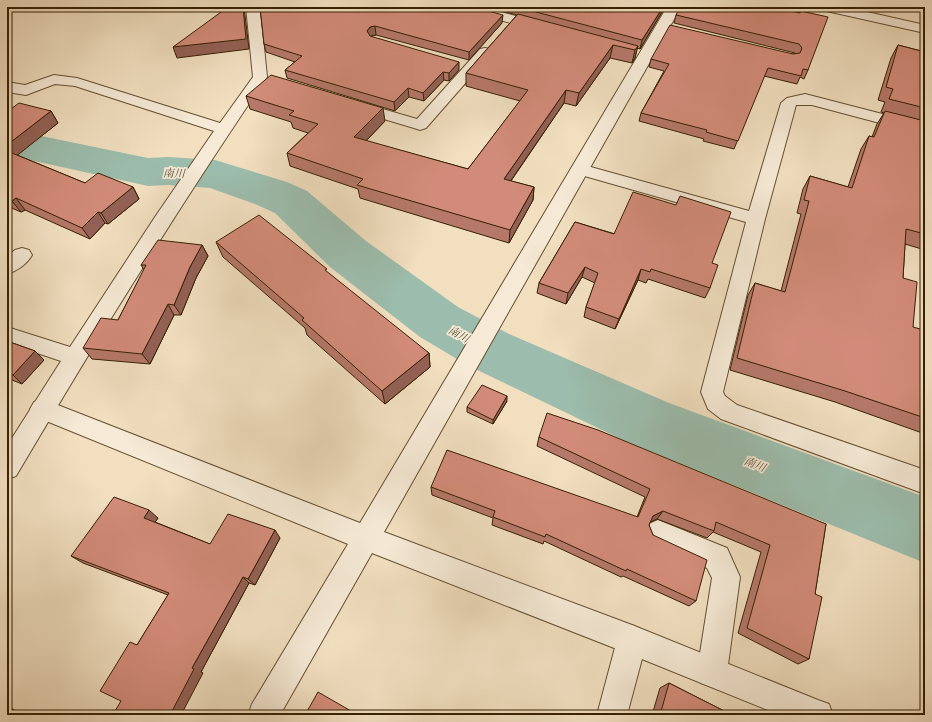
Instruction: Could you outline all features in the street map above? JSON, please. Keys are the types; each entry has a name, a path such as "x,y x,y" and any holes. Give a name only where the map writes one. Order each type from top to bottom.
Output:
{"street":[{"path":"7,468 42,409 179,193 260,77 253,7"},
{"path":"466,7 558,32"},
{"path":"264,715 465,370 580,168 638,54 671,28 674,7"},
{"path":"827,7 925,29"},
{"path":"870,7 925,19"},
{"path":"504,32 514,20"},
{"path":"343,102 420,125 493,43"},
{"path":"457,63 472,67"},
{"path":"260,77 275,82"},
{"path":"7,87 26,90 50,80 60,79 77,82 219,135"},
{"path":"925,130 813,100 805,99 792,101 790,103 756,219 712,392 716,402 729,412 925,482"},
{"path":"580,168 756,219"},
{"path":"7,267 22,255"},
{"path":"7,335 75,357"},
{"path":"42,409 366,538 632,640 818,715"},
{"path":"658,533 717,558 726,577 712,672"},
{"path":"612,715 632,640"}],"building":[{"path":"228,7 243,7 246,39 173,47"},
{"path":"260,7 474,7 503,15 469,52 375,26 370,27 367,31 370,36 459,62 449,73 443,72 423,93 408,88 394,102 285,70 302,56 264,44"},
{"path":"517,7 663,7 642,40"},
{"path":"680,7 774,7 828,17 808,70 803,69 801,76 768,68 738,141 706,132 707,130 641,113 669,64 651,59 670,25 793,54 800,53 802,48 799,44 676,15"},
{"path":"518,14 638,46 635,50 613,45 579,93 566,90 504,179 534,187 510,230 357,185 363,179 287,153 318,124 289,115 294,111 246,96 271,75 383,108 354,137 468,169 528,90 466,73"},
{"path":"898,45 925,52 925,108 889,99 893,89 886,87"},
{"path":"19,103 51,111 7,145 7,112"},
{"path":"885,111 925,121 925,234 906,229 903,278 917,282 913,327 924,330 922,380 925,381 925,418 845,391 737,358 755,283 785,292 809,201 804,200 810,176 852,188 869,136 874,137"},
{"path":"7,151 85,183 98,173 133,187 101,213 98,212 82,228 16,198 12,201 7,199"},
{"path":"633,192 676,205 680,196 731,212 712,263 718,265 710,288 651,269 650,272 641,269 619,319 586,307 598,273 585,267 568,293 539,283 575,222 614,234"},
{"path":"259,215 429,353 382,391 302,320 304,318 216,242"},
{"path":"158,240 202,245 190,267 174,305 168,304 142,354 83,348 101,318 118,320 146,265 141,265"},
{"path":"7,341 35,351 13,375 7,373"},
{"path":"482,385 507,396 493,420 467,407"},
{"path":"547,413 598,430 826,524 815,594 822,597 809,659 747,628 770,545 716,522 714,531 663,511 653,516 649,525 653,535 707,560 696,601 546,534 545,537 493,517 495,511 431,487 447,450 638,517 650,489 539,437"},
{"path":"114,497 149,510 144,518 210,544 228,514 275,530 248,579 243,577 192,668 194,669 170,715 125,715 115,711 121,701 100,691 130,642 137,645 169,593 71,556"},
{"path":"669,683 732,715 660,715"},
{"path":"318,692 358,715 305,715"}],"waterway":[{"name":"南川","path":"7,142 148,172 168,171 215,174 271,193 291,202 348,254 439,322 487,349 647,422 925,530"}]}
